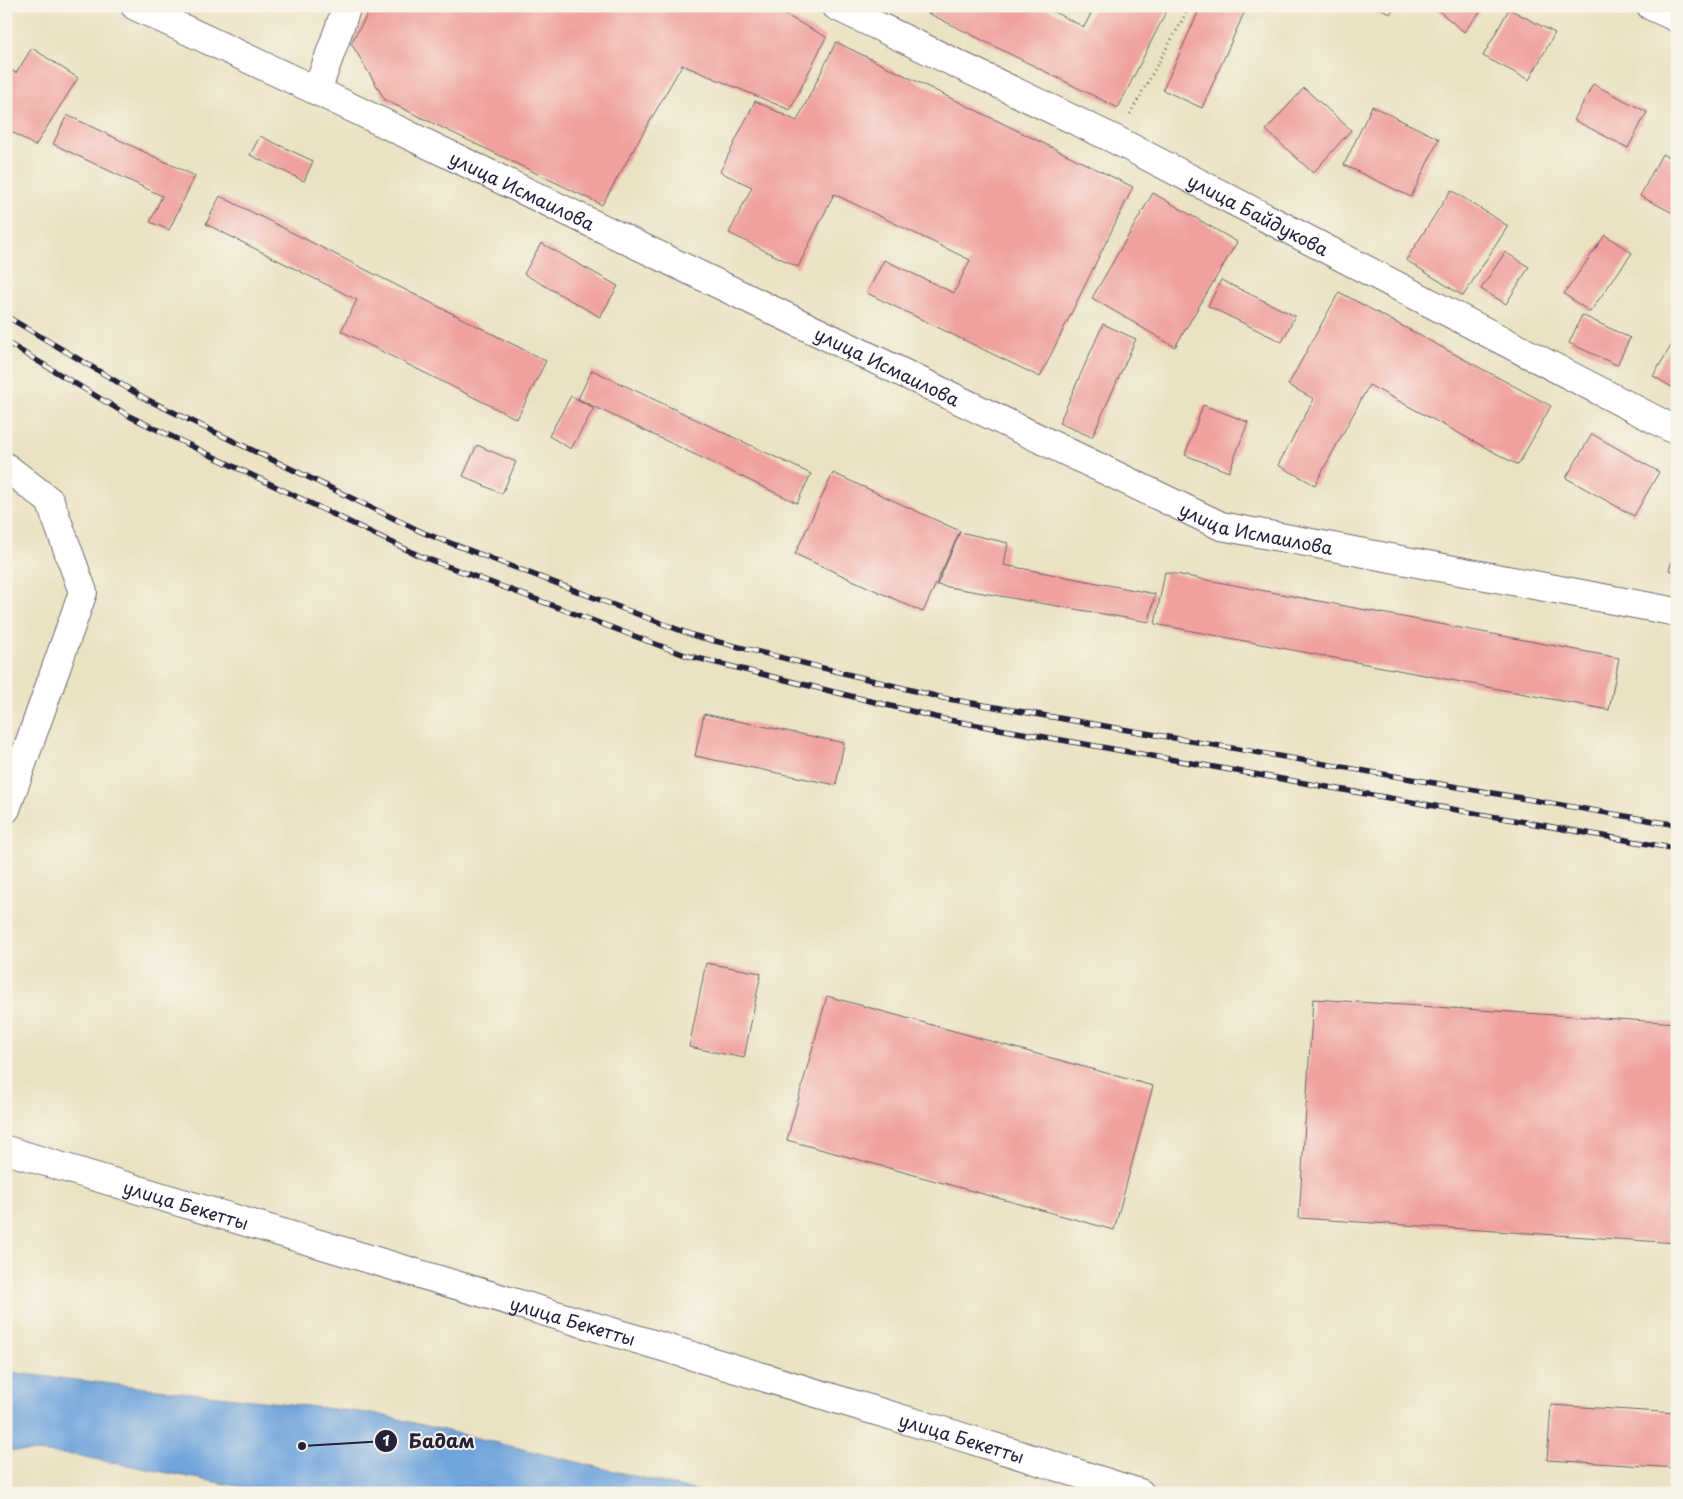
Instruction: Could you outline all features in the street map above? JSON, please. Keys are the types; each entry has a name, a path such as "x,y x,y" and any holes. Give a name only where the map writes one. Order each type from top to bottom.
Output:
{"street":[{"name":"улица Исмаилова","path":"135,6 317,91 1221,526 1677,612"},
{"path":"317,91 347,6"},
{"name":"улица Байдукова","path":"836,6 1116,140 1677,431"},
{"path":"1650,6 1677,18"},
{"path":"6,468 50,501 83,592 6,810"},
{"name":"улица Бекетты","path":"6,1150 946,1432 1140,1493"}],"path":[{"path":"1116,140 1190,6"}],"water":[{"path":"6,1372 377,1414 705,1493 273,1493 74,1455 6,1450"}],"building":[{"path":"374,6 769,6 826,37 790,110 682,65 602,205 385,100 351,43"},
{"path":"914,6 1042,6 1084,27 1095,6 1169,6 1118,108"},
{"path":"1201,6 1247,6 1202,108 1163,90"},
{"path":"1377,6 1395,6 1390,14"},
{"path":"1433,6 1485,6 1464,32"},
{"path":"1509,9 1555,33 1529,80 1483,56"},
{"path":"836,42 1133,187 1040,377 867,293 884,260 954,293 970,260 834,194 798,267 729,233 752,187 720,172 755,101 797,121"},
{"path":"32,48 78,78 35,146 6,128 6,67 16,73"},
{"path":"1593,84 1647,112 1628,148 1574,120"},
{"path":"1304,88 1351,130 1313,173 1266,130"},
{"path":"1372,106 1439,139 1411,197 1344,165"},
{"path":"67,115 195,176 169,230 150,222 162,196 53,144"},
{"path":"260,136 313,161 304,181 250,155"},
{"path":"1662,154 1677,162 1677,215 1640,196"},
{"path":"1451,190 1508,226 1463,296 1406,260"},
{"path":"1153,193 1237,242 1175,347 1092,298"},
{"path":"220,196 546,361 517,419 341,331 357,300 206,224"},
{"path":"1605,235 1632,253 1590,312 1564,294"},
{"path":"541,243 618,286 600,317 524,274"},
{"path":"1505,252 1529,267 1506,304 1481,289"},
{"path":"1221,280 1295,316 1282,342 1208,306"},
{"path":"1339,292 1551,406 1518,465 1369,385 1315,485 1278,465 1314,399 1288,385"},
{"path":"1582,315 1630,338 1617,365 1569,343"},
{"path":"1103,324 1136,339 1092,437 1059,423"},
{"path":"1677,336 1677,390 1653,376"},
{"path":"592,370 811,474 797,503 578,399"},
{"path":"571,396 594,408 571,449 549,436"},
{"path":"1203,405 1248,422 1229,472 1185,455"},
{"path":"1592,434 1659,472 1634,516 1566,478"},
{"path":"477,445 516,462 502,494 463,476"},
{"path":"833,473 960,531 923,612 795,554"},
{"path":"960,532 1008,543 1004,565 1155,594 1149,622 937,585"},
{"path":"1677,550 1677,572 1669,570"},
{"path":"1165,572 1619,658 1609,710 1155,624"},
{"path":"704,714 844,743 836,785 695,756"},
{"path":"706,963 761,973 744,1058 689,1047"},
{"path":"827,996 1153,1086 1114,1230 787,1140"},
{"path":"1313,999 1677,1023 1677,1243 1299,1218"},
{"path":"1551,1405 1677,1413 1677,1468 1547,1460"}],"railway":[{"path":"6,316 146,399 424,533 695,636 943,698 1677,825"},
{"path":"6,342 131,417 420,556 685,655 943,719 1677,849"}],"place":[{"name":"Бадам","path":"302,1446"}]}
